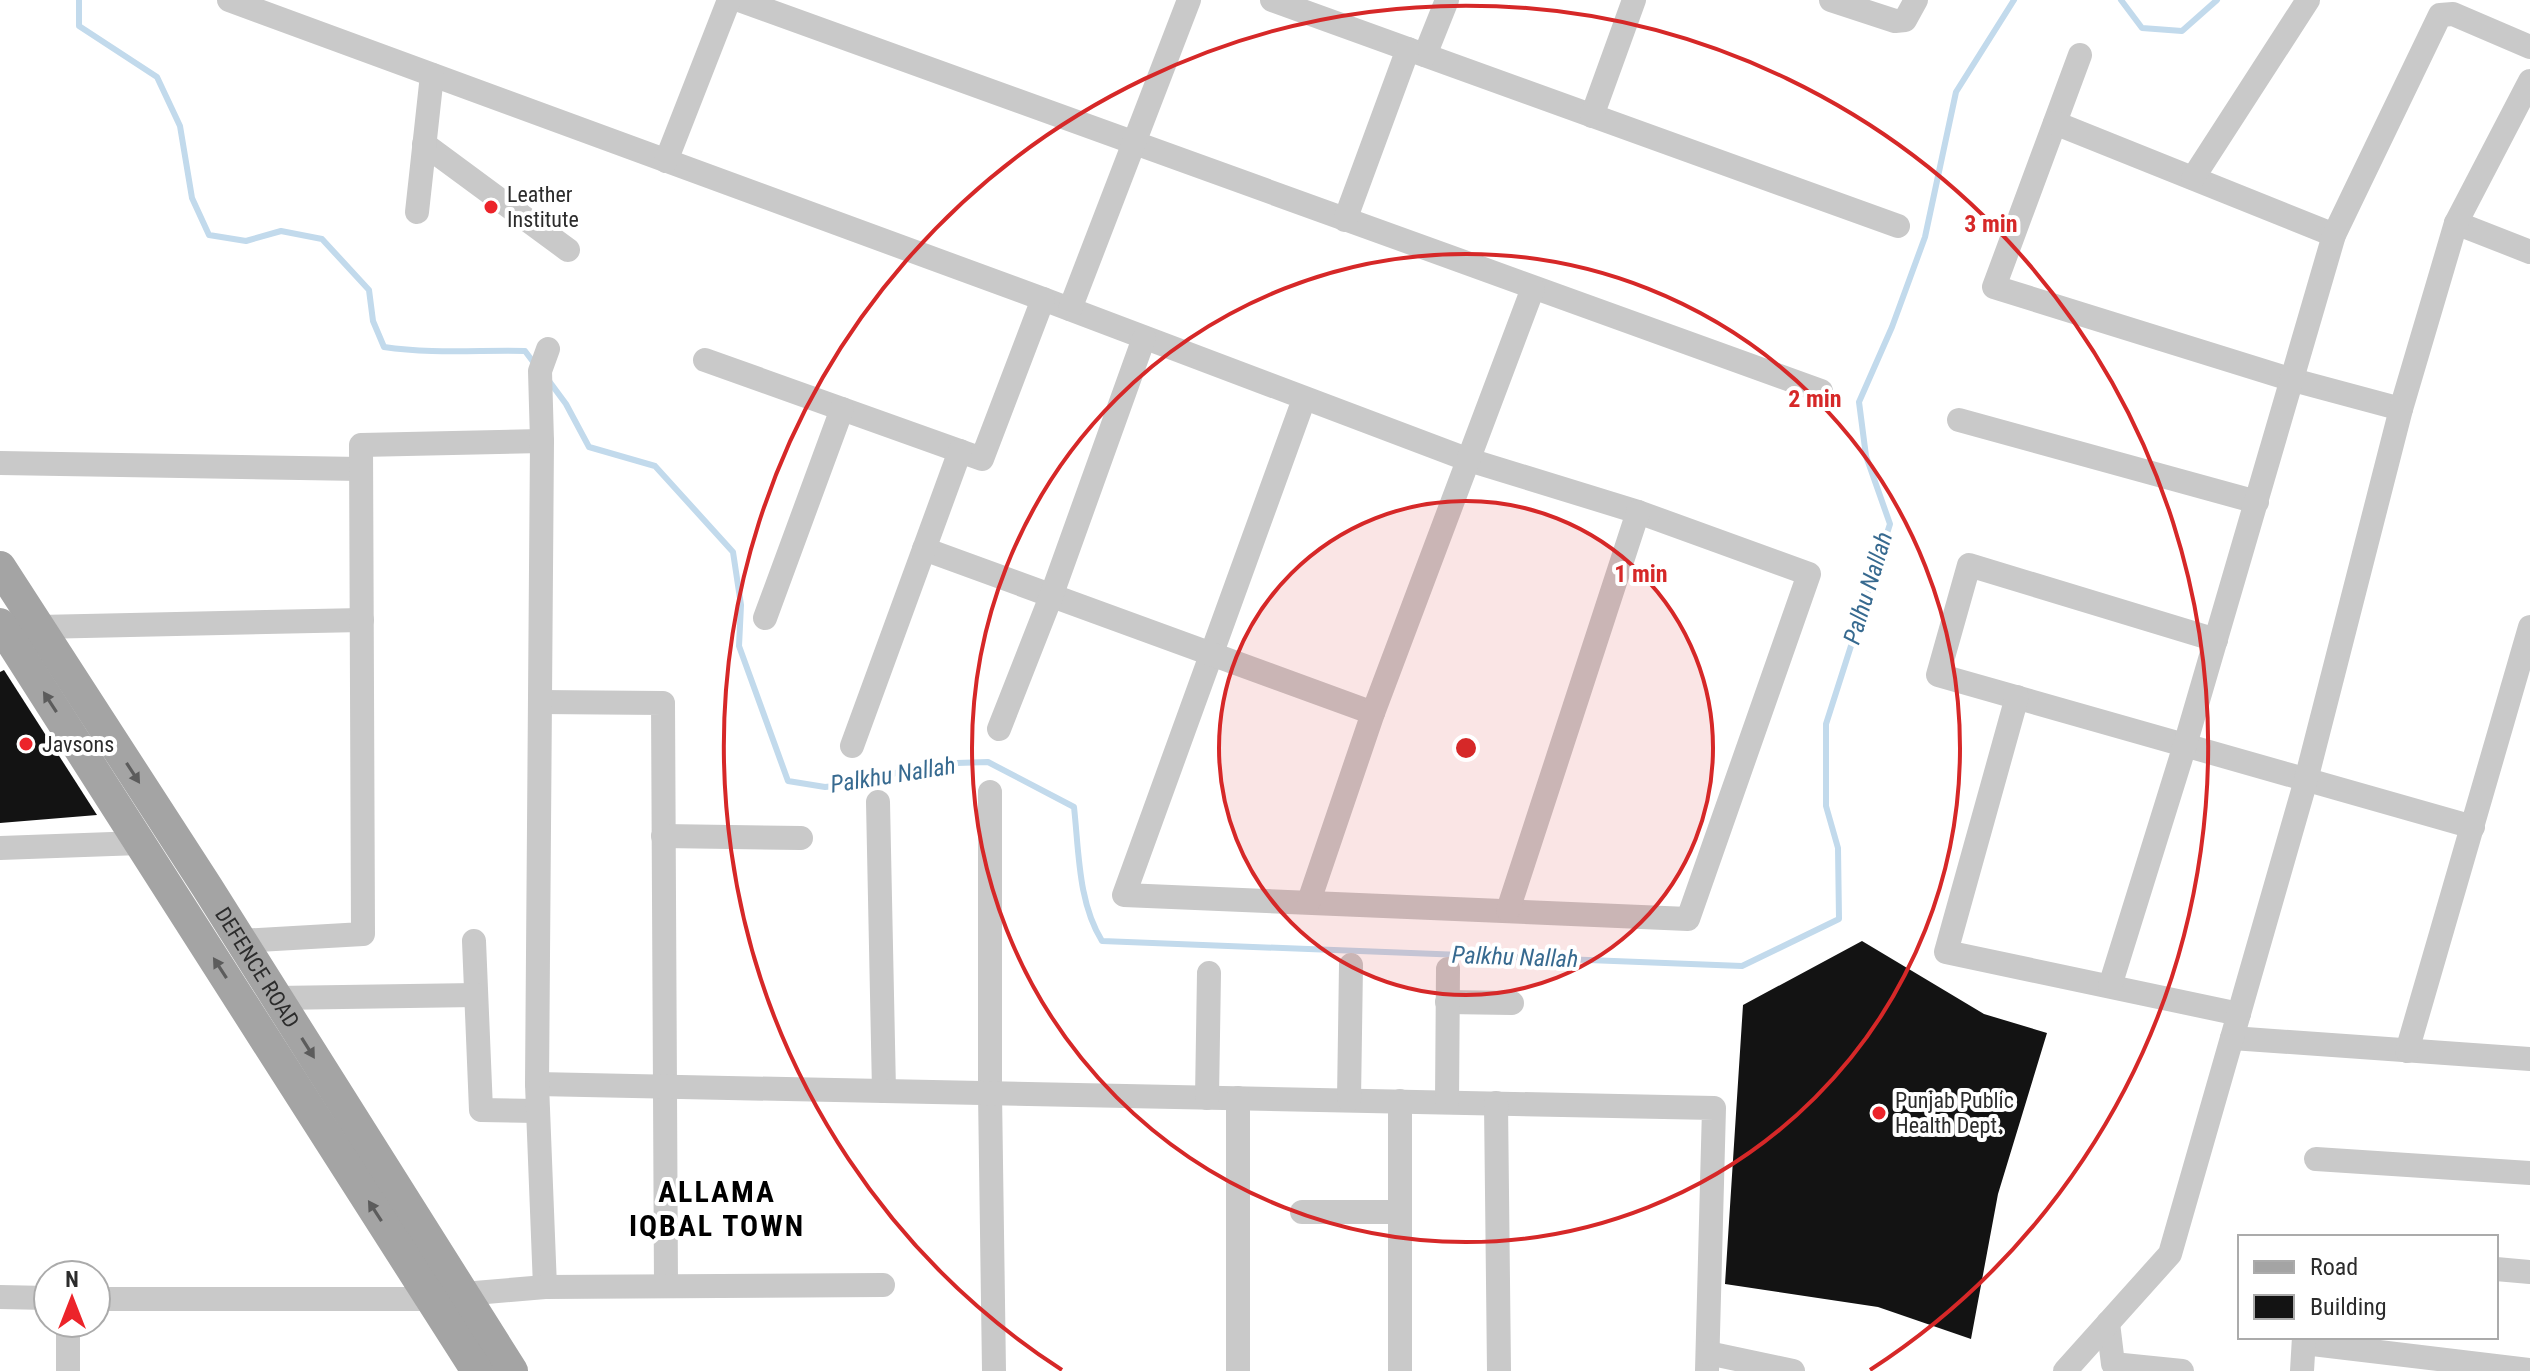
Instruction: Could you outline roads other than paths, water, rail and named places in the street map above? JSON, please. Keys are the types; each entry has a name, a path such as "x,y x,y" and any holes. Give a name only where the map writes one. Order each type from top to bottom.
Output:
{"main road":[{"name":"DEFENCE ROAD","path":"0,567 240,941 268,1005"},
{"name":"DEFENCE ROAD","path":"0,624 140,843 268,1005 417,1249 463,1294 477,1371"},
{"name":"DEFENCE ROAD","path":"417,1249 431,1299 512,1371"}],"street":[{"path":"229,0 1070,309 1469,460 1638,512 1809,574 1688,919 1124,895 1304,399"},
{"path":"666,161 729,0"},
{"path":"739,0 1821,391"},
{"path":"1070,309 1189,0"},
{"path":"1272,0 1898,226"},
{"path":"1345,220 1416,52 1447,0"},
{"path":"1592,116 1634,0"},
{"path":"1831,0 1895,21 1905,20 1916,0"},
{"path":"2193,178 2308,0"},
{"path":"2110,986 2185,745 2334,235 2440,15 2453,14 2530,47"},
{"path":"2080,55 1994,287 2293,380 2401,409"},
{"path":"417,212 432,75"},
{"path":"2065,1371 2170,1254 2306,780 2401,409 2456,223 2530,81"},
{"path":"2055,123 2334,235"},
{"path":"424,144 568,250"},
{"path":"2456,223 2530,252"},
{"path":"1309,901 1373,713 1533,288"},
{"path":"705,360 982,459 1043,299"},
{"path":"999,729 1052,594 1144,338"},
{"path":"545,1287 537,1084 540,371 548,349"},
{"path":"765,618 842,409"},
{"path":"1959,420 2257,502"},
{"path":"240,941 363,934 361,445 542,441"},
{"path":"852,746 960,451"},
{"path":"0,463 361,469"},
{"path":"1508,910 1638,512"},
{"path":"924,549 1373,713"},
{"path":"2216,640 1969,565 1938,675 2473,827"},
{"path":"39,627 362,620"},
{"path":"2407,1051 2530,627"},
{"path":"2017,697 1946,952 2239,1014"},
{"path":"540,702 663,703 666,1286"},
{"path":"990,792 994,1371"},
{"path":"878,802 884,1091"},
{"path":"663,836 801,838"},
{"path":"0,848 140,843"},
{"path":"474,941 481,1110 538,1111"},
{"path":"1349,1100 1351,965"},
{"path":"1447,1102 1448,969"},
{"path":"1207,1098 1209,973"},
{"path":"268,1005 476,995"},
{"path":"1447,1002 1512,1003"},
{"path":"2232,1038 2530,1059"},
{"path":"537,1084 1714,1108 1707,1362 1793,1371"},
{"path":"1238,1098 1238,1371"},
{"path":"1400,1101 1400,1371"},
{"path":"1496,1103 1499,1371"},
{"path":"2316,1159 2530,1173"},
{"path":"1302,1212 1400,1212"},
{"path":"2498,1269 2530,1272"},
{"path":"463,1294 545,1287 883,1285"},
{"path":"0,1297 32,1298"},
{"path":"112,1299 431,1299"},
{"path":"2108,1323 2113,1364 2182,1371"},
{"path":"68,1339 68,1371"},
{"path":"2302,1371 2304,1340 2530,1370"}],"waterway":[{"name":"Palkhu Nallah","path":"79,0 79,26 157,77 180,126 192,198 209,235 246,241 281,231 322,239 369,290 373,321 384,347 436,351 525,351 534,363"},
{"name":"Palkhu Nallah","path":"549,381 566,404 589,447 655,466 733,552 741,605 739,646 788,781 825,787 862,783 926,764 988,762 1074,807 1084,893 1102,941 1742,966 1839,919 1838,848 1826,806 1826,724 1890,524 1866,456 1859,402 1892,327 1925,237 1956,92 2014,0"},
{"name":"Palhu Nallah","path":"2121,0 2142,28 2182,31 2217,0"}],"place":[{"name":"Leather Institute","path":"491,207"},
{"name":"Javsons","path":"26,744"},
{"name":"Punjab Public Health Dept.","path":"1879,1113"}],"district":[{"name":"ALLAMA IQBAL TOWN","path":"717,1208"}]}
